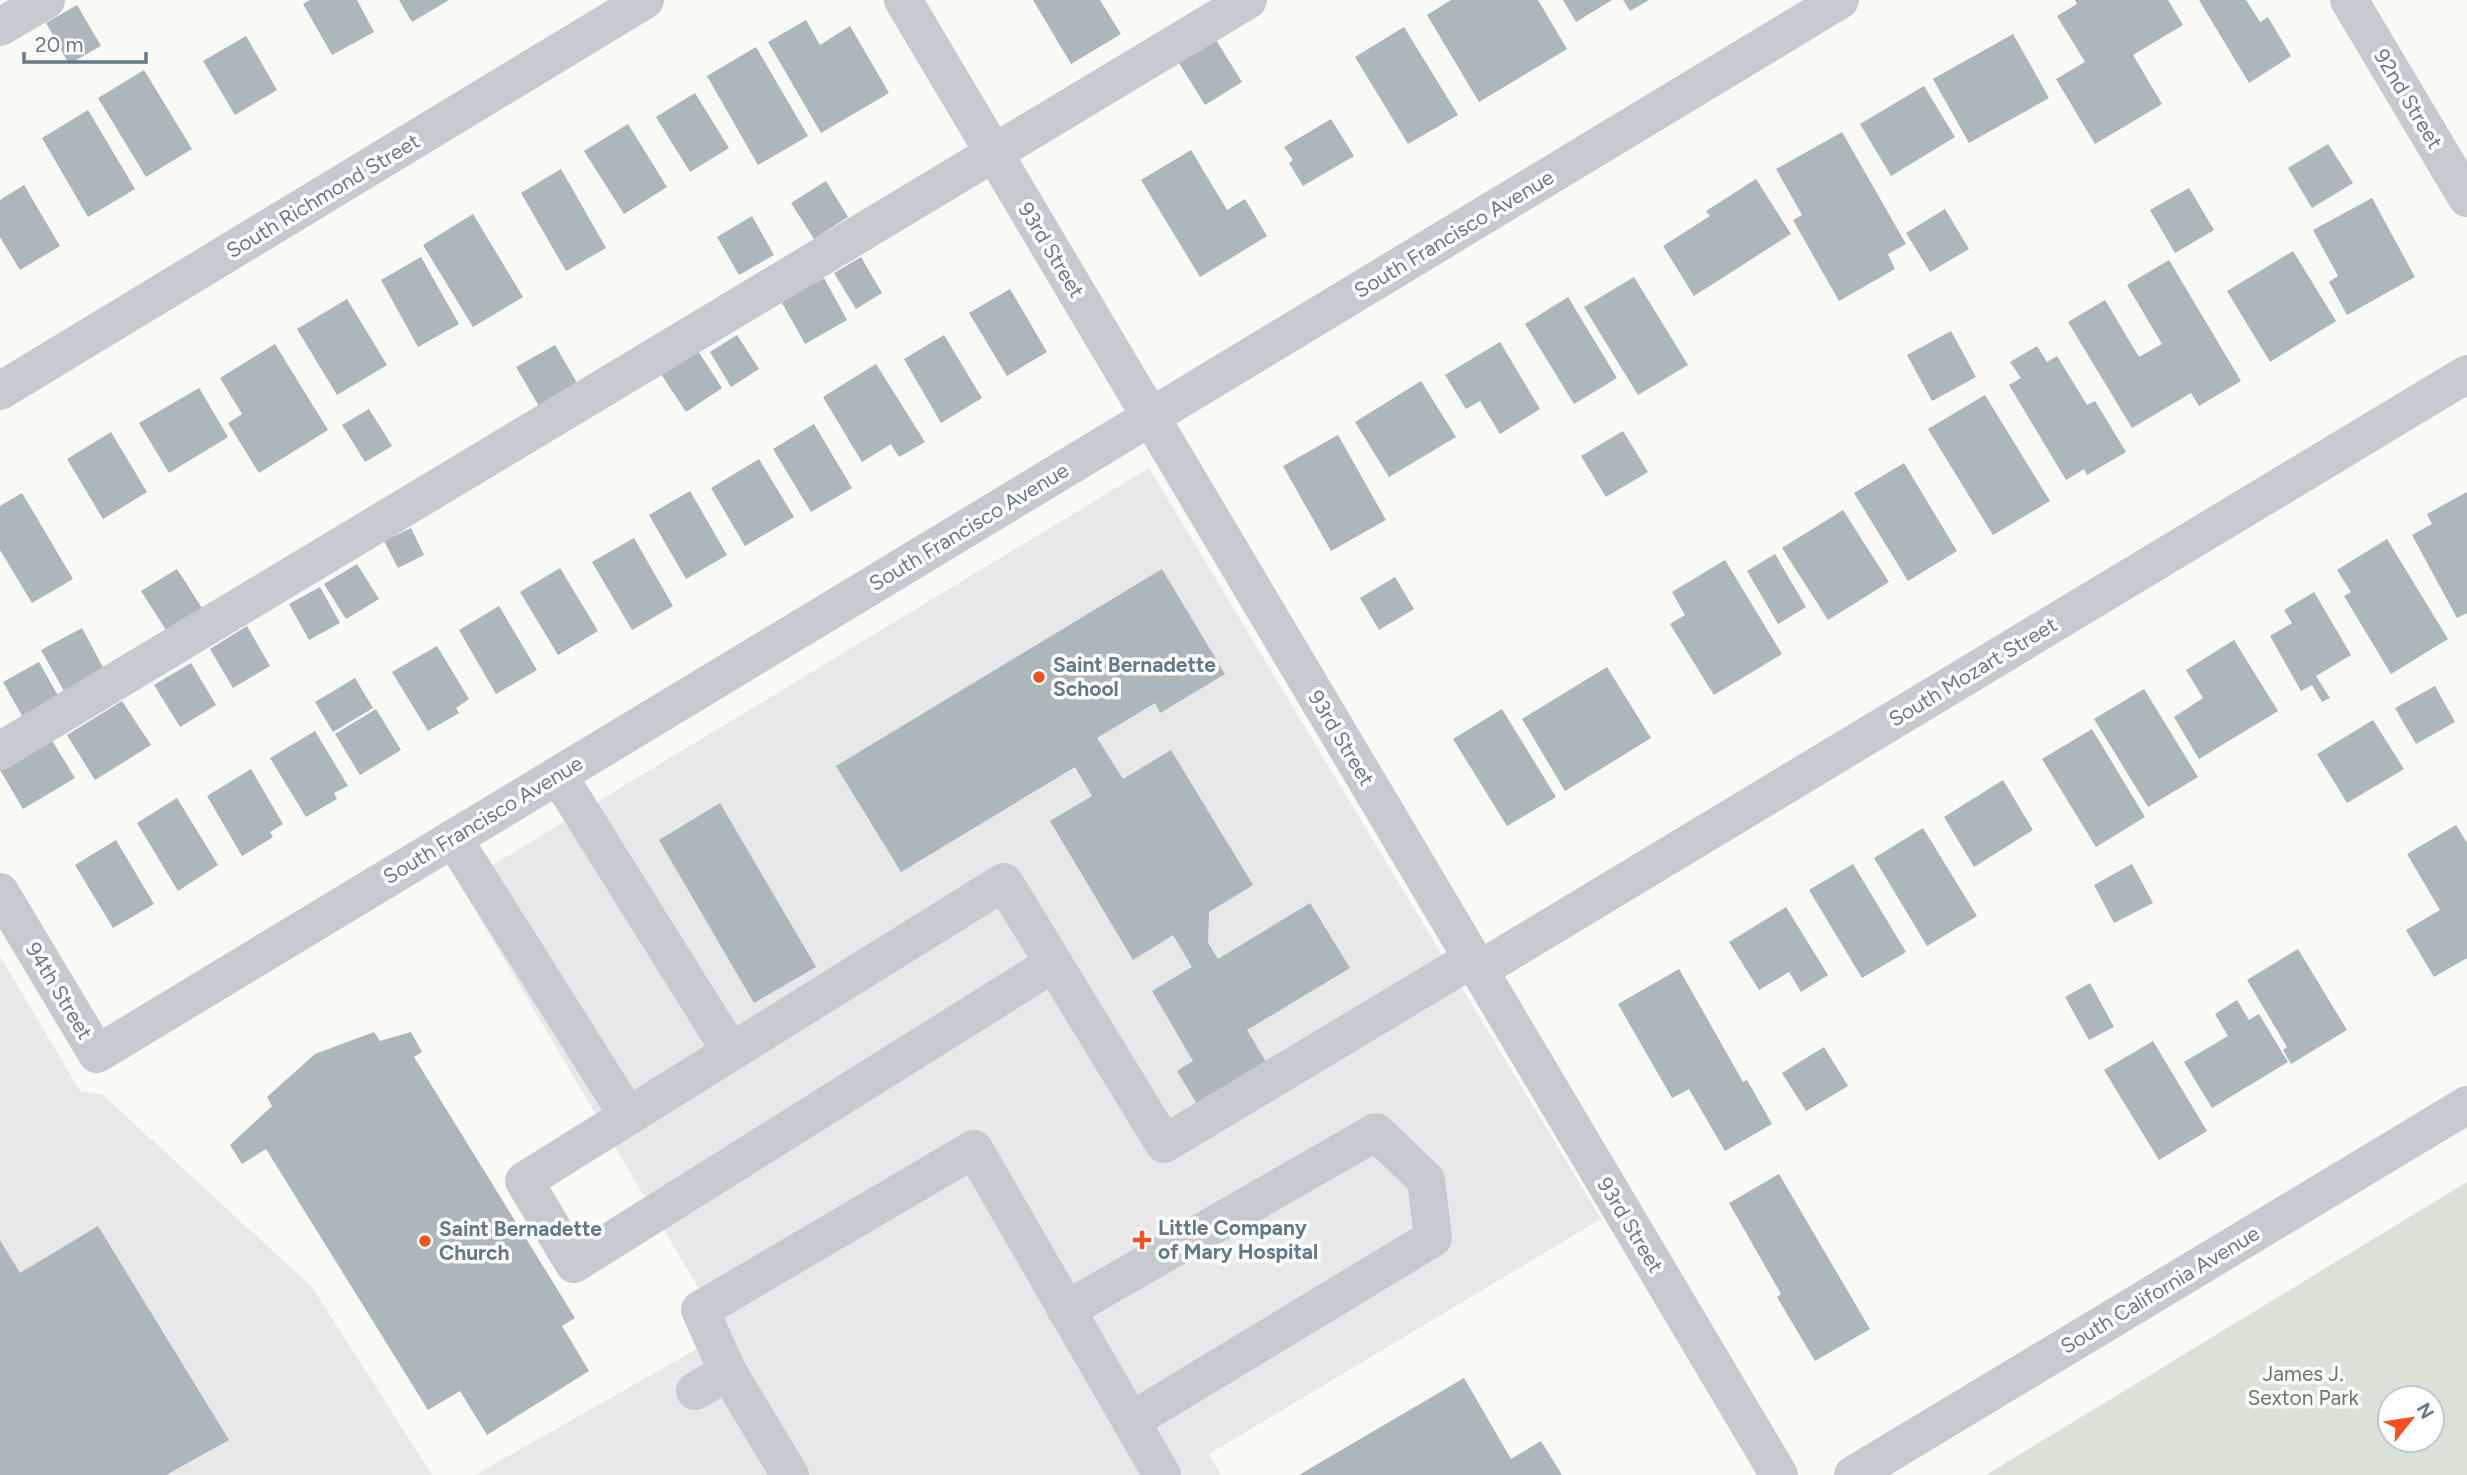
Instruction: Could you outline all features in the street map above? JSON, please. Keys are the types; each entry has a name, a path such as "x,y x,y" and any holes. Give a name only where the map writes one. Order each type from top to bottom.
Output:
{"street":[{"path":"0,27 46,0"},
{"name":"South Richmond Street","path":"0,391 645,0"},
{"name":"93rd Street","path":"903,0 1779,1475"},
{"path":"0,751 1248,0"},
{"name":"South Francisco Avenue","path":"97,1054 1840,0"},
{"name":"92nd Street","path":"2349,0 2467,198"},
{"name":"South Mozart Street","path":"1054,963 1164,1144 1476,965 2467,374"},
{"path":"558,775 731,1052"},
{"path":"453,838 628,1116"},
{"path":"1004,882 1054,963 574,1265 524,1181 731,1052 1004,882"},
{"name":"94th Street","path":"0,892 97,1054"},
{"name":"South California Avenue","path":"1853,1475 2467,1104"},
{"path":"1066,1310 1376,1132 1426,1180 1433,1238 1130,1421"},
{"path":"790,1475 728,1372 700,1310 974,1149 1161,1475"},
{"path":"695,1391 728,1372"}],"shaded area":[{"name":"Saint Bernadette School","path":"1149,468 1601,1219 1209,1454 1221,1475 475,1475 725,1333 460,885"},
{"path":"0,956 80,1091 103,1095 312,1287 432,1475 0,1475"}],"green space":[{"name":"James J. Sexton Park","path":"2467,1182 2467,1475 1986,1475"}],"building":[{"path":"310,0 357,0 374,32 332,55 303,4"},
{"path":"399,0 449,0 412,22"},
{"path":"1033,0 1100,0 1121,34 1071,64"},
{"path":"1451,0 1538,0 1567,49 1479,102 1427,15"},
{"path":"1563,0 1612,0 1576,22"},
{"path":"1623,0 1649,0 1630,11"},
{"path":"2075,0 2168,0 2183,25 2133,55 2162,104 2095,144 2056,79 2085,62 2057,16 2077,4"},
{"path":"2199,0 2246,0 2260,22 2268,17 2291,56 2249,83"},
{"path":"77,5 101,46 69,64 46,23"},
{"path":"806,20 820,45 850,26 889,93 821,133 768,42"},
{"path":"1404,27 1458,115 1408,144 1355,57"},
{"path":"2013,34 2049,98 1969,143 1933,79"},
{"path":"246,36 277,90 235,115 203,61"},
{"path":"1216,40 1242,82 1205,105 1179,63"},
{"path":"756,47 808,136 758,165 707,76"},
{"path":"144,70 192,149 146,177 98,98"},
{"path":"1924,86 1955,137 1891,176 1860,124"},
{"path":"695,93 729,148 690,172 656,117"},
{"path":"88,110 135,189 88,217 42,138"},
{"path":"1331,119 1354,156 1303,186 1289,163 1293,160 1284,147"},
{"path":"628,124 667,187 624,214 584,151"},
{"path":"1842,132 1906,244 1888,254 1895,269 1839,301 1793,220 1802,215 1776,169"},
{"path":"2328,144 2353,183 2312,208 2288,168"},
{"path":"1191,150 1227,210 1245,199 1267,236 1200,277 1141,180"},
{"path":"561,169 606,248 566,271 521,193"},
{"path":"1756,179 1791,234 1694,296 1663,246 1710,216 1706,211"},
{"path":"826,181 848,217 814,239 791,203"},
{"path":"24,185 60,246 20,270 0,237 0,200"},
{"path":"2189,188 2214,230 2175,253 2150,210"},
{"path":"2372,198 2415,277 2347,315 2329,282 2338,276 2313,230"},
{"path":"1945,209 1969,249 1930,272 1906,233"},
{"path":"473,214 523,297 473,327 423,245"},
{"path":"752,216 774,255 739,275 717,237"},
{"path":"2293,251 2336,321 2270,362 2227,291"},
{"path":"421,257 459,324 418,347 381,280"},
{"path":"861,257 882,293 856,309 834,273"},
{"path":"2169,260 2241,381 2199,406 2191,393 2132,428 2068,322 2105,300 2139,357 2162,344 2127,285"},
{"path":"1634,277 1688,365 1638,395 1584,307"},
{"path":"824,278 847,320 805,344 781,301"},
{"path":"1010,289 1047,352 1007,376 969,313"},
{"path":"1568,297 1617,378 1574,404 1525,324"},
{"path":"347,299 387,365 337,395 297,329"},
{"path":"1951,331 1976,377 1932,401 1907,355"},
{"path":"737,335 759,369 731,387 710,352"},
{"path":"944,335 982,398 941,423 904,359"},
{"path":"1500,342 1540,409 1500,434 1480,401 1466,409 1445,375"},
{"path":"275,344 328,430 259,473 228,423 242,414 220,378"},
{"path":"555,345 577,383 539,406 516,367"},
{"path":"2037,346 2047,362 2057,356 2087,405 2095,401 2126,452 2087,475 2084,469 2066,480 2009,385 2021,378 2010,362"},
{"path":"698,351 722,388 686,412 661,374"},
{"path":"876,364 925,442 899,457 891,444 862,462 823,397"},
{"path":"1421,381 1456,437 1389,477 1355,422"},
{"path":"199,388 228,437 169,473 139,423"},
{"path":"1985,395 2050,501 1993,535 1928,429"},
{"path":"369,409 392,446 365,462 342,425"},
{"path":"814,424 852,488 811,512 773,449"},
{"path":"1623,431 1648,472 1606,497 1581,456"},
{"path":"111,432 147,492 103,519 67,459"},
{"path":"1338,435 1386,520 1331,551 1283,466"},
{"path":"759,459 794,517 745,546 711,488"},
{"path":"1904,463 1957,551 1908,581 1854,493"},
{"path":"690,491 727,555 686,579 649,515"},
{"path":"2467,492 2467,613 2457,618 2412,535 2432,524 2427,514"},
{"path":"22,493 73,579 32,603 0,550 0,506"},
{"path":"1843,510 1889,582 1828,620 1782,548"},
{"path":"411,528 424,555 398,568 384,541"},
{"path":"634,538 673,606 632,630 592,562"},
{"path":"2387,539 2448,639 2391,674 2344,596 2351,592 2337,570"},
{"path":"1775,554 1806,607 1778,624 1747,571"},
{"path":"1725,560 1782,654 1714,695 1670,624 1685,615 1672,592"},
{"path":"357,564 379,599 346,619 324,584"},
{"path":"560,568 598,631 558,655 520,592"},
{"path":"177,569 202,608 166,630 141,591"},
{"path":"1162,569 1225,674 1160,713 1155,703 1097,738 1123,779 1171,750 1253,885 1209,912 1208,943 1218,959 1310,903 1350,968 1247,1030 1266,1062 1197,1104 1177,1071 1193,1061 1152,991 1192,967 1173,935 1133,960 1050,821 1092,796 1075,767 901,872 836,766"},
{"path":"1395,577 1414,609 1379,630 1360,598"},
{"path":"320,587 340,623 309,640 289,604"},
{"path":"2314,592 2351,655 2316,676 2330,698 2322,702 2312,685 2301,691 2270,636 2292,623 2284,610"},
{"path":"499,606 537,670 496,694 459,630"},
{"path":"247,626 270,666 233,688 210,649"},
{"path":"82,628 104,669 64,691 41,650"},
{"path":"2234,640 2278,711 2199,759 2174,717 2203,698 2186,670"},
{"path":"437,646 469,699 456,708 459,713 428,731 392,672"},
{"path":"39,662 61,701 25,721 3,682"},
{"path":"191,663 216,705 180,727 154,685"},
{"path":"1607,667 1651,738 1565,791 1522,719"},
{"path":"355,678 373,708 333,732 315,702"},
{"path":"2435,686 2455,722 2416,744 2395,708"},
{"path":"2144,689 2198,777 2148,807 2094,719"},
{"path":"122,701 151,745 95,780 67,735"},
{"path":"376,709 401,750 360,775 335,734"},
{"path":"1502,709 1556,797 1507,826 1453,739"},
{"path":"2373,720 2404,769 2347,803 2317,754"},
{"path":"2092,729 2145,817 2096,847 2042,759"},
{"path":"315,731 348,786 334,793 337,799 306,817 270,758"},
{"path":"51,739 75,778 23,809 0,770"},
{"path":"251,769 283,824 270,832 273,837 242,856 207,796"},
{"path":"2003,780 2033,830 1974,867 1944,817"},
{"path":"177,798 218,865 178,891 137,823"},
{"path":"720,803 816,967 754,1003 659,840"},
{"path":"2456,825 2467,843 2467,958 2434,977 2406,930 2440,910 2407,854"},
{"path":"1923,828 1977,916 1927,946 1874,858"},
{"path":"116,840 154,904 113,928 75,865"},
{"path":"1853,864 1906,952 1862,978 1809,890"},
{"path":"2132,864 2153,903 2114,923 2094,885"},
{"path":"1786,907 1828,975 1801,992 1789,972 1759,990 1729,942"},
{"path":"2298,949 2347,1030 2291,1064 2283,1050 2287,1047 2247,980"},
{"path":"1679,969 1743,1082 1747,1080 1772,1124 1725,1151 1689,1089 1672,1098 1618,1004"},
{"path":"2090,983 2114,1027 2089,1040 2065,997"},
{"path":"2237,1000 2249,1020 2259,1014 2288,1062 2212,1108 2184,1062 2228,1036 2215,1014"},
{"name":"Saint Bernadette Church","path":"374,1032 380,1041 411,1032 422,1052 414,1057 575,1318 562,1326 589,1371 487,1435 460,1391 428,1410 266,1149 242,1164 230,1145 272,1106 267,1097 315,1054"},
{"path":"2153,1041 2207,1131 2159,1160 2104,1070"},
{"path":"1824,1047 1848,1086 1806,1111 1782,1073"},
{"path":"1779,1174 1870,1329 1815,1361 1777,1297 1781,1294 1729,1203"},
{"path":"98,1226 229,1440 166,1475 0,1475 0,1240 20,1273"},
{"path":"1464,1378 1511,1459 1541,1441 1562,1475 1299,1475"}],"place":[{"name":"Saint Bernadette School","path":"1039,677"},
{"name":"Little Company of Mary Hospital","path":"1142,1240"},
{"name":"Saint Bernadette Church","path":"425,1241"}]}
